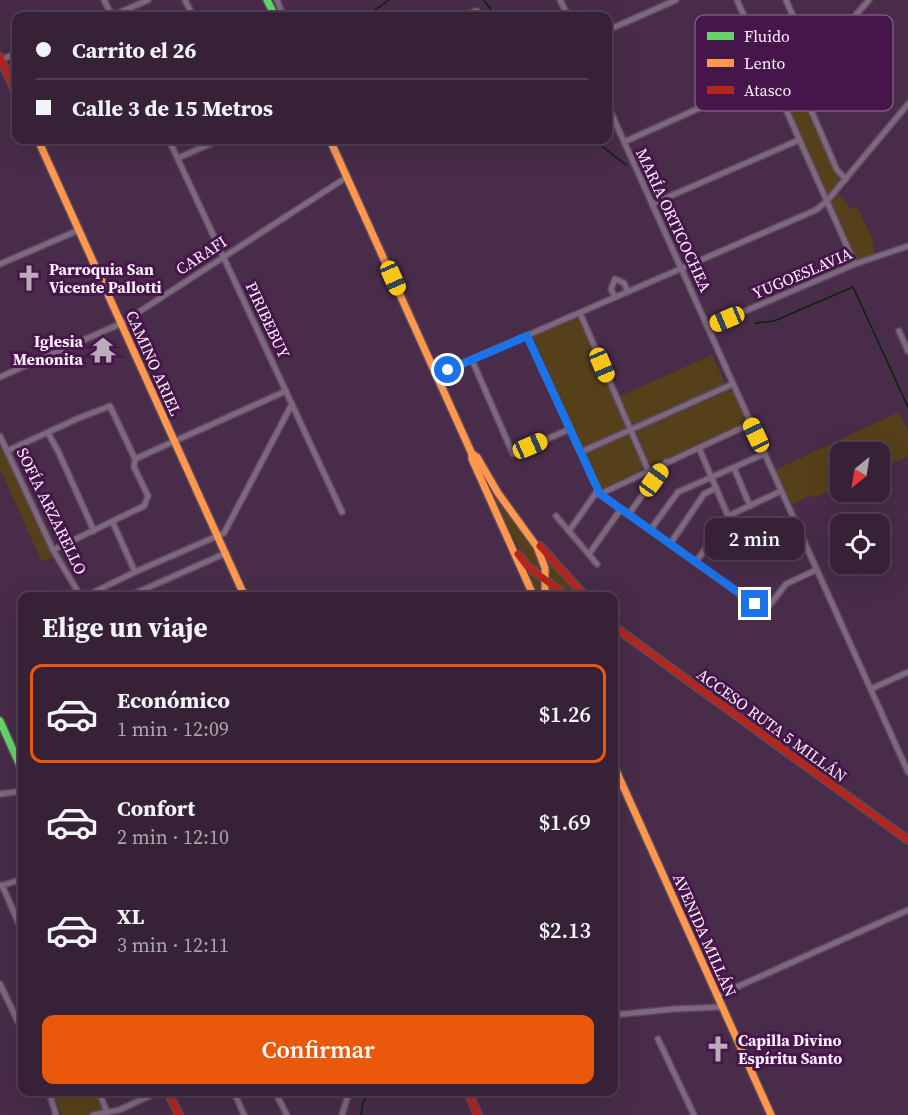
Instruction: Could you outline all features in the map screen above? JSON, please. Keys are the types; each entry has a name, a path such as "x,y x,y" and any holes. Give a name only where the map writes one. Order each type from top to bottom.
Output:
{"main road":[{"path":"1,58 12,84"},
{"name":"CAMINO ARIEL","path":"40,144 243,592"},
{"path":"332,144 532,592"},
{"path":"472,454 477,457 498,492 532,538 581,592"},
{"path":"532,538 545,568 545,592"},
{"path":"510,543 528,566 561,592"},
{"name":"ACCESO RUTA 5 MILLÁN","path":"618,631 908,840"},
{"path":"0,721 18,761"},
{"name":"AVENIDA MILLÁN","path":"618,775 771,1115"},
{"path":"170,1096 178,1115"},
{"path":"470,1096 478,1115"}],"street":[{"path":"118,12 148,0"},
{"path":"612,28 676,0"},
{"path":"737,0 744,15"},
{"path":"786,0 793,15"},
{"path":"856,15 869,0"},
{"path":"436,375 816,210 827,201 908,104"},
{"path":"624,142 695,110"},
{"path":"787,111 855,264"},
{"path":"811,111 837,170 846,179"},
{"name":"MARÍA ORTICOCHEA","path":"612,115 908,772"},
{"path":"652,204 799,140"},
{"name":"PIRIBEBUY","path":"171,144 342,512"},
{"path":"178,158 210,144"},
{"name":"CARAFI","path":"0,377 122,323 347,177"},
{"path":"0,264 79,230"},
{"name":"YUGOESLAVIA","path":"708,327 855,264 908,246"},
{"path":"615,297 612,289 615,279 624,283 628,292"},
{"path":"580,313 648,470"},
{"path":"899,331 908,351"},
{"path":"527,336 599,492 762,608 769,606 786,584 816,570"},
{"path":"471,360 513,454 570,429"},
{"path":"581,452 733,384"},
{"path":"135,459 286,391"},
{"path":"93,592 224,533 292,404"},
{"path":"7,451 110,406 135,459 134,467 148,496 142,509 53,550"},
{"path":"569,531 599,492 750,424"},
{"path":"48,433 94,531"},
{"name":"SOFÍA ARZARELLO","path":"0,436 53,550 79,592"},
{"path":"699,448 728,516"},
{"path":"651,530 678,492 764,454"},
{"path":"628,514 666,462"},
{"path":"734,468 750,506"},
{"path":"670,543 704,494 716,488"},
{"path":"696,561 728,516 782,491"},
{"path":"589,554 621,509"},
{"path":"556,516 597,564"},
{"path":"113,523 135,572"},
{"path":"146,592 226,553"},
{"path":"871,689 908,672"},
{"path":"0,794 18,792"},
{"path":"18,880 1,886 18,922"},
{"path":"717,996 908,910"},
{"path":"0,984 18,1022"},
{"path":"618,1016 674,1009 722,1007"},
{"path":"658,1039 694,1115"},
{"path":"49,1096 56,1115"},
{"path":"101,1096 107,1112"},
{"path":"93,1115 119,1110 149,1096"},
{"path":"236,1096 244,1115"},
{"path":"277,1096 287,1115"},
{"path":"342,1115 348,1096"}],"shaded area":[{"path":"789,111 810,111 842,180 828,196"},
{"path":"838,193 851,209 857,207 872,238 875,255 855,259 831,204"},
{"path":"575,318 579,320 626,427 587,448 580,445 534,339 536,334"},
{"path":"712,355 724,385 636,424 631,422 620,396"},
{"path":"728,391 733,392 746,419 743,424 655,465 648,462 637,436 638,431"},
{"path":"899,412 908,431 908,456 890,464 890,442 835,442"},
{"path":"628,435 632,438 643,467 639,472 604,488 598,486 586,458 587,452"},
{"path":"0,439 54,557 42,562 0,469"},
{"path":"830,444 830,491 814,498 812,494 791,505 775,470"},
{"path":"487,482 535,549 543,575 533,566 517,544"},
{"path":"542,554 577,592 567,592 548,578"},
{"path":"530,572 544,581 544,592 537,592 528,574"},
{"path":"54,1096 99,1096 104,1108 102,1111 85,1115 62,1115"}],"waterway":[{"path":"372,12 389,0"},
{"path":"484,0 492,12"},
{"path":"599,144 626,165"},
{"path":"755,323 774,321 853,287 908,407"},
{"path":"361,1115 366,1096"}],"traffic: fast":[{"path":"267,0 273,12"},
{"path":"0,721 18,761"}],"traffic: slow":[{"path":"40,144 243,592"},
{"path":"332,144 532,592"},
{"path":"472,454 477,457 498,493 537,547 545,568 545,592"},
{"path":"618,775 771,1115"}],"traffic: jam":[{"path":"0,57 12,84"},
{"path":"540,546 581,592"},
{"path":"518,554 527,566 561,592"},
{"path":"618,630 908,840"},
{"path":"170,1096 179,1115"},
{"path":"470,1096 478,1115"}],"place":[{"name":"Parroquia San Vicente Pallotti","path":"29,278"},
{"name":"Iglesia Menonita","path":"103,350"},
{"name":"Capilla Divino Espíritu Santo","path":"718,1049"}],"route":[{"path":"448,370 527,336 600,494 755,604"}]}
